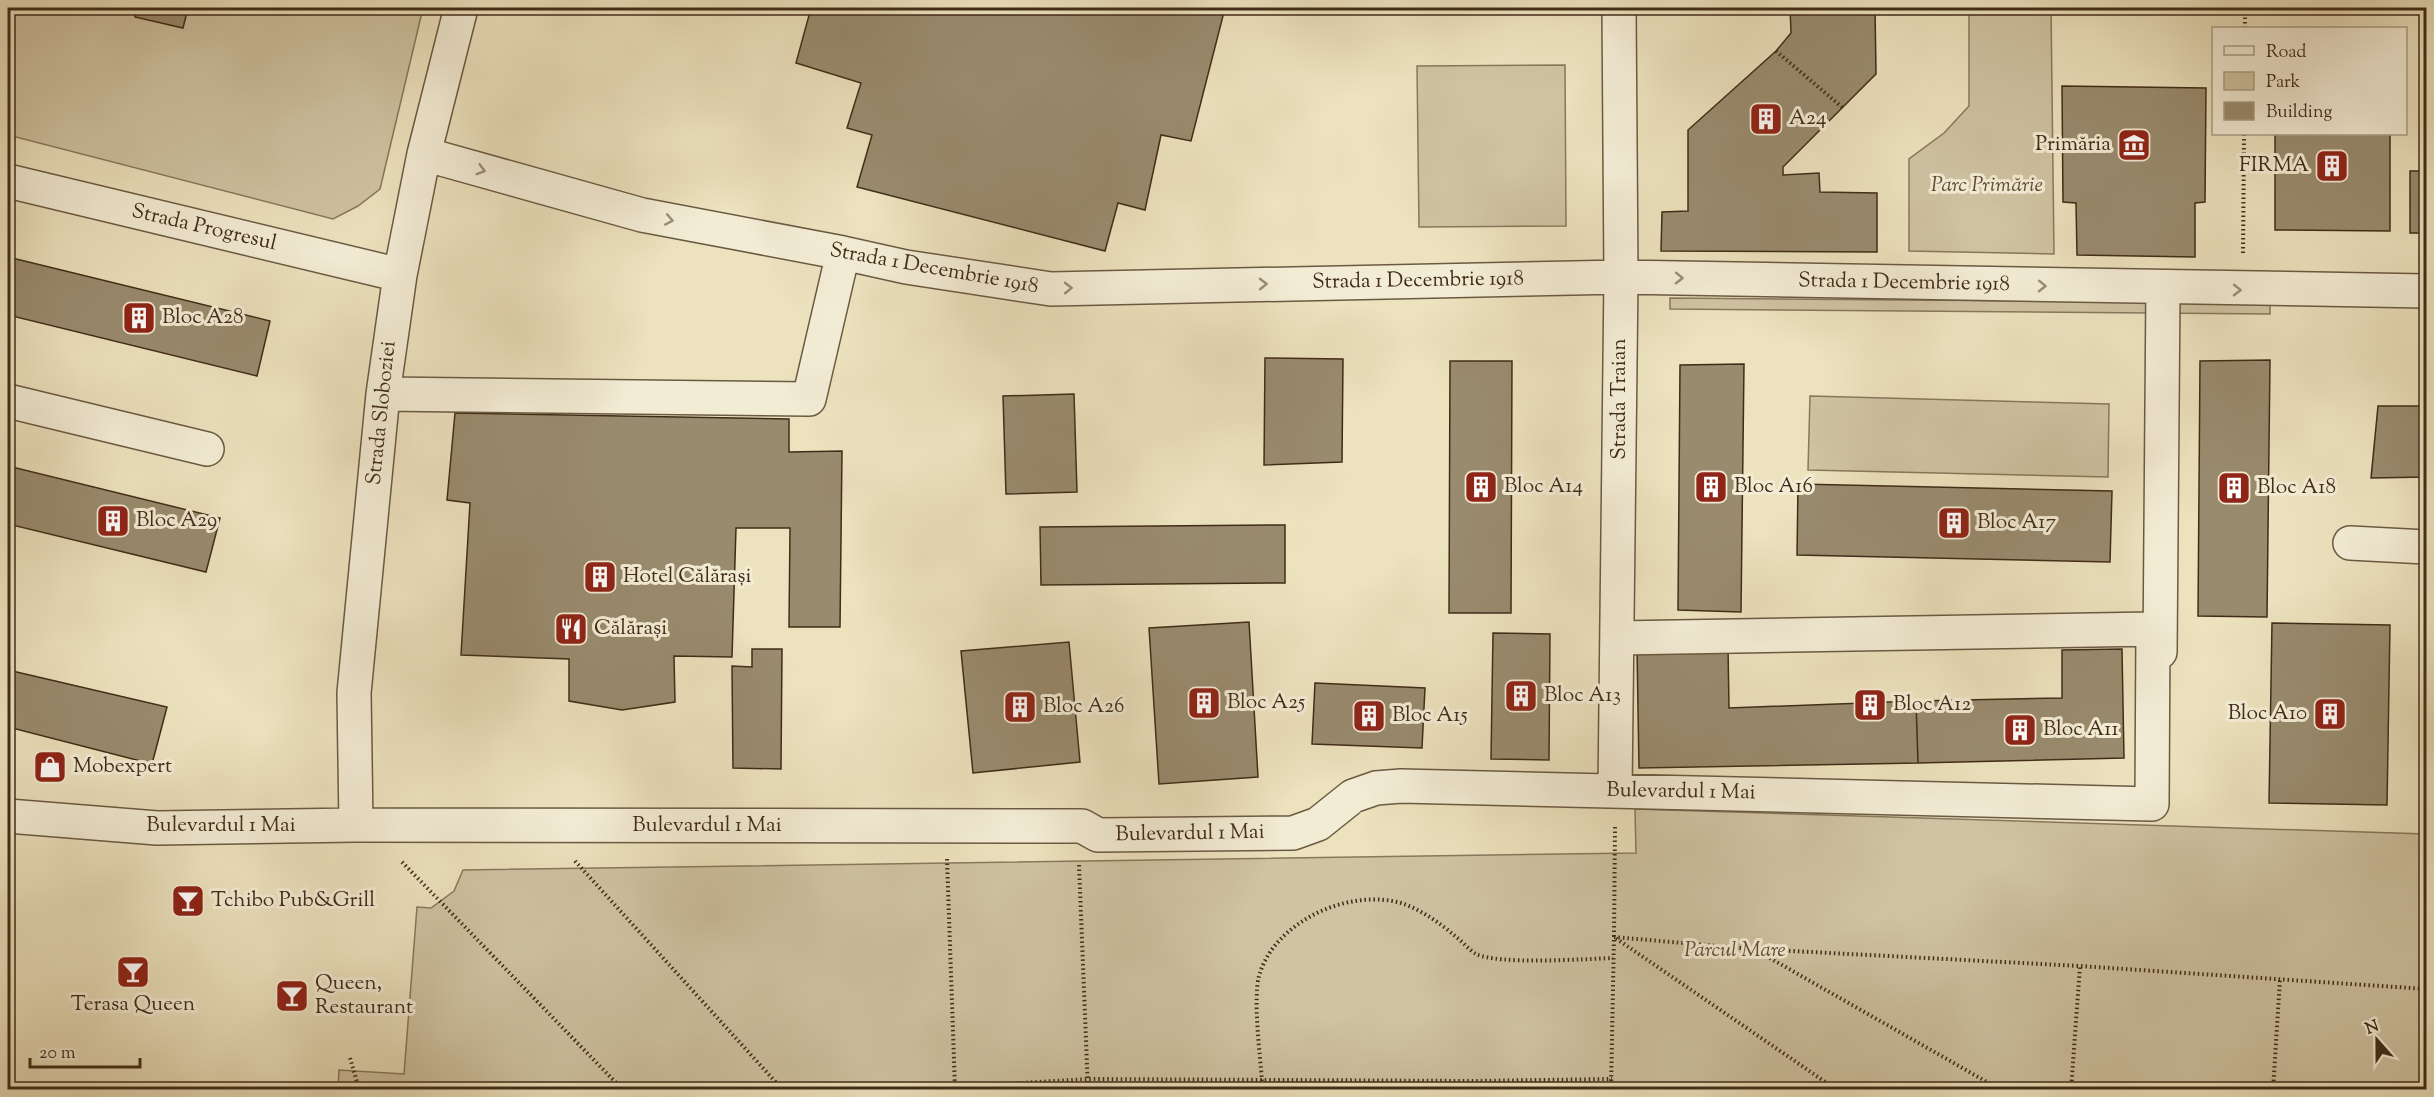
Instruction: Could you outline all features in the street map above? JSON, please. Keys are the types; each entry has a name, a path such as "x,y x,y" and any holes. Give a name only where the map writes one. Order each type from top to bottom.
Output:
{"street":[{"name":"Strada Sloboziei","path":"356,825 354,693 383,394 400,275 424,154 461,8"},
{"name":"Strada Traian","path":"1615,790 1621,277 1619,8"},
{"name":"Strada 1 Decembrie 1918","path":"424,154 642,215 906,267 1051,289 1621,277 2243,290 2427,291"},
{"name":"Strada Progresul","path":"8,181 400,275"},
{"path":"383,394 809,399 843,253"},
{"path":"2160,826 2163,288"},
{"path":"8,401 207,449"},
{"path":"2350,543 2427,547"},
{"name":"Bulevardul 1 Mai","path":"8,816 157,828 356,825 1082,826 1098,835 1293,833 1318,824 1353,796 1376,788 1401,786 2152,804 2153,629 1618,638"}],"path":[{"path":"2245,8 2245,27"},
{"path":"1776,51 1843,108"},
{"path":"2243,290 2244,135"},
{"path":"1611,1089 1615,790"},
{"path":"947,847 955,1088"},
{"path":"573,858 782,1089"},
{"path":"1079,858 1088,1089"},
{"path":"400,859 623,1089"},
{"path":"1262,1081 1258,1045 1258,978 1266,958 1281,937 1307,918 1331,907 1366,900 1400,903 1426,915 1476,954 1509,959 1613,958"},
{"path":"1614,937 1754,949 2080,966 2427,989"},
{"path":"1614,937 1837,1089"},
{"path":"1754,949 2001,1089"},
{"path":"2071,1089 2080,966"},
{"path":"2273,1089 2280,979"},
{"path":"350,1058 359,1088 393,1089"},
{"path":"761,1089 955,1088 1088,1079 1262,1081 1611,1079"},
{"path":"1601,1089 1611,1079"},
{"path":"1329,1089 1337,1081"},
{"path":"1465,1089 1473,1081"}],"green space":[{"path":"8,8 423,8 380,189 358,206 333,219 8,135"},
{"name":"Parc Primărie","path":"1969,8 2051,9 2054,254 1909,251 1909,159 1944,133 1969,106"},
{"path":"1565,65 1566,226 1419,227 1417,66"},
{"path":"1670,298 2270,303 2270,314 1670,309"},
{"path":"1810,396 2109,404 2108,477 1808,470"},
{"name":"Parcul Mare","path":"1635,809 2426,834 2426,1089 338,1089 339,1070 404,1074 417,907 431,908 454,891 463,870 1636,853"}],"building":[{"path":"114,8 188,8 183,28 135,17 136,13"},
{"path":"811,8 1225,8 1191,141 1161,135 1145,210 1118,203 1105,251 857,187 872,135 847,128 861,83 796,63"},
{"name":"A24","path":"1790,8 1875,8 1876,74 1783,167 1783,175 1819,173 1820,192 1877,193 1877,252 1661,251 1662,212 1688,211 1688,130 1776,51 1791,33"},
{"name":"Primăria","path":"2062,86 2206,88 2205,202 2195,203 2195,257 2077,255 2076,203 2063,202"},
{"name":"FIRMA","path":"2275,135 2390,135 2390,231 2275,230"},
{"path":"2410,171 2426,171 2426,233 2410,233"},
{"name":"Bloc A28","path":"8,257 270,321 257,376 8,315"},
{"path":"1265,358 1343,359 1342,462 1264,465"},
{"name":"Bloc A18","path":"2270,360 2267,617 2198,616 2200,361"},
{"name":"Bloc A14","path":"1450,361 1512,361 1511,613 1449,613"},
{"name":"Bloc A16","path":"1744,364 1741,612 1678,610 1680,365"},
{"path":"1074,394 1077,492 1006,494 1003,396"},
{"path":"2378,406 2426,406 2426,477 2371,478"},
{"name":"Hotel Călărași","path":"455,413 789,419 789,452 842,451 840,627 789,627 790,528 736,528 732,657 674,656 675,702 622,710 569,701 569,659 461,655 470,503 447,500"},
{"name":"Bloc A29","path":"8,466 220,518 206,572 8,524"},
{"name":"Bloc A17","path":"1798,484 2112,491 2110,562 1797,555"},
{"path":"1285,525 1285,583 1041,585 1040,527"},
{"name":"Bloc A25","path":"1249,622 1258,777 1159,784 1149,628"},
{"name":"Bloc A10","path":"2272,623 2390,625 2387,805 2269,803"},
{"name":"Bloc A13","path":"1493,633 1550,634 1549,760 1491,759"},
{"name":"Bloc A26","path":"1069,642 1080,762 973,773 961,651"},
{"name":"Bloc A12","path":"1728,646 1729,708 1916,701 1918,763 1639,768 1637,648"},
{"path":"752,649 782,649 781,769 733,768 732,666 752,667"},
{"name":"Bloc A11","path":"2122,649 2124,758 1918,763 1916,701 2062,698 2062,650"},
{"path":"8,670 167,707 152,764 8,727"},
{"name":"Bloc A15","path":"1315,683 1425,688 1422,748 1312,744"}],"place":[{"name":"A24","path":"1766,119"},
{"name":"Primăria","path":"2134,145"},
{"name":"FIRMA","path":"2332,166"},
{"name":"Bloc A28","path":"139,318"},
{"name":"Bloc A14","path":"1481,487"},
{"name":"Bloc A16","path":"1711,487"},
{"name":"Bloc A18","path":"2234,488"},
{"name":"Bloc A29","path":"113,521"},
{"name":"Bloc A17","path":"1954,523"},
{"name":"Hotel Călărași","path":"600,577"},
{"name":"Călărași","path":"571,629"},
{"name":"Bloc A13","path":"1521,696"},
{"name":"Bloc A25","path":"1204,703"},
{"name":"Bloc A12","path":"1870,705"},
{"name":"Bloc A26","path":"1020,707"},
{"name":"Bloc A10","path":"2330,714"},
{"name":"Bloc A15","path":"1369,716"},
{"name":"Bloc A11","path":"2020,730"},
{"name":"Mobexpert","path":"50,767"},
{"name":"Tchibo Pub&Grill","path":"188,901"},
{"name":"Terasa Queen","path":"133,972"},
{"name":"Queen, Restaurant","path":"292,996"}]}
